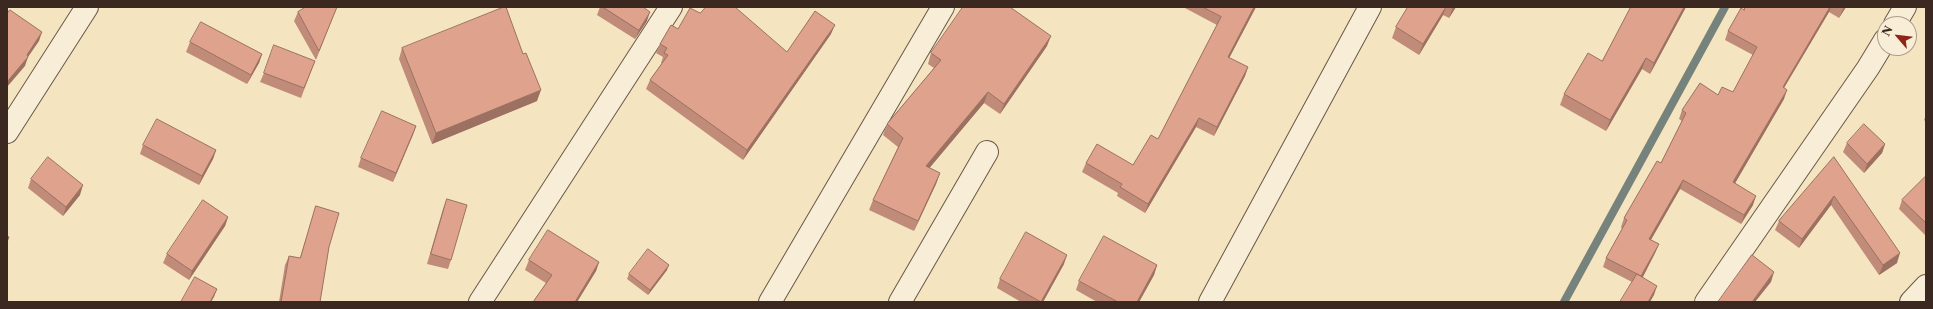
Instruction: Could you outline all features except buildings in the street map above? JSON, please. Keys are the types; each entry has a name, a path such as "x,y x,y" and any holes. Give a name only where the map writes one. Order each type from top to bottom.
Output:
{"street":[{"path":"7,132 87,7"},
{"path":"480,302 671,7"},
{"path":"770,302 943,7"},
{"path":"1210,302 1370,7"},
{"path":"1900,16 1905,7"},
{"path":"1706,302 1877,53"},
{"path":"900,302 987,152"},
{"path":"1911,302 1926,286"}],"waterway":[{"path":"1564,302 1725,7"}]}
